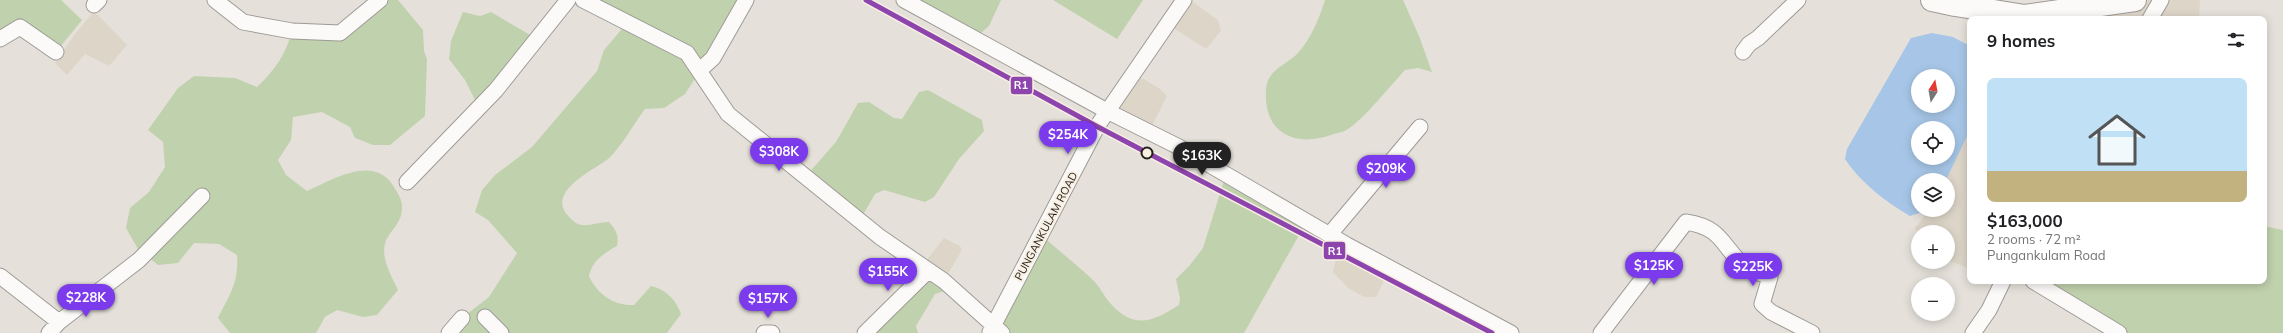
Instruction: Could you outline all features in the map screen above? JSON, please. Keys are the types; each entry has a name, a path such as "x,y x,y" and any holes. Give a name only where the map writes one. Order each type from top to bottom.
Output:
{"highway":[{"path":"1932,0 1955,6 2025,16 2135,0"}],"street":[{"path":"215,0 243,22 292,31 340,32 380,0"},
{"path":"407,182 496,90 568,0"},
{"path":"583,0 687,53 700,70 728,114 880,237 944,281 995,330"},
{"path":"700,70 713,58 746,0"},
{"path":"904,0 1107,111 1179,146 1330,234 1511,333"},
{"name":"PUNGANKULAM ROAD","path":"995,330 1107,111 1184,0"},
{"path":"1743,52 1749,44 1758,38 1798,0"},
{"path":"2152,16 2162,0"},
{"path":"0,40 20,27 56,52"},
{"path":"1330,234 1420,127"},
{"path":"0,276 54,327 139,260 202,196"},
{"path":"1601,333 1686,222 1699,224 1711,229 1747,268 1770,277 1762,304 1771,312 1812,333"},
{"path":"865,333 928,271"},
{"path":"1973,333 1989,310 2002,284"},
{"path":"2038,284 2119,333"},
{"path":"485,317 501,333"},
{"path":"449,333 462,318"},
{"path":"764,333 772,333"}],"shaded area":[{"path":"1190,0 1218,20 1221,31 1206,49 1167,24"},
{"path":"2135,0 2200,0 2199,16 2042,16"},
{"path":"94,11 127,45 109,66 85,54 67,75 55,63 72,38"},
{"path":"1131,76 1144,79 1160,89 1167,96 1149,132 1107,111"},
{"path":"1967,136 1967,268 1955,263 1955,225 1917,225 1924,217 1955,217 1955,173 1949,173 1953,165 1955,165 1955,161"},
{"path":"944,238 960,246 962,250 944,281 922,266"},
{"path":"1344,246 1388,272 1376,297 1364,297 1348,288 1333,272 1336,258"}],"green space":[{"path":"0,0 61,0 82,20 56,52 20,27 0,34"},
{"path":"380,0 398,0 423,30 424,51 427,59 425,116 390,145 373,145 355,138 350,127 322,112 293,117 291,140 278,160 286,175 307,191 351,172 363,171 374,171 384,176 392,184 401,200 402,212 398,223 387,239 384,256 398,290 377,315 363,317 337,310 325,317 316,333 230,333 218,318 233,288 237,273 237,255 219,244 194,243 178,263 158,265 138,249 126,228 130,208 149,192 165,167 163,142 148,130 178,88 194,76 235,78 257,87 279,61 287,47 292,31 340,33"},
{"path":"583,0 746,0 685,94 664,108 645,109 613,155 576,181 564,196 562,204 565,212 574,222 584,225 609,222 616,233 618,239 617,246 599,258 593,266 589,276 601,293 613,301 627,305 634,305 651,286 656,287 666,292 670,296 681,314 667,333 449,333 462,318 489,297 517,253 488,220 475,212 482,190 495,175 532,147 597,71 604,50 627,23"},
{"path":"904,0 1001,0 989,26 975,38"},
{"path":"1053,0 1143,0 1117,39"},
{"path":"1325,0 1403,0 1419,36 1432,72 1418,68 1405,70 1370,110 1346,130 1317,139 1293,137 1283,133 1275,126 1270,116 1266,104 1267,82 1273,72 1293,58 1302,48 1317,21"},
{"path":"463,12 480,16 491,12 537,39 479,108 465,80 449,59 451,41"},
{"path":"928,90 982,120 984,131 959,159 934,197 925,202 884,190 875,194 860,220 806,176 836,142 858,103 869,102 894,118 902,119 919,92"},
{"path":"1226,174 1307,221 1244,333 1002,333 994,324 1041,235 1094,281 1110,303 1119,312 1127,317 1135,320 1152,319 1179,305 1180,298 1176,279 1190,265 1203,248"},
{"path":"2267,227 2283,230 2283,333 2119,333 2038,284 2267,284"},
{"path":"928,271 951,289 935,294 916,326 918,333 865,333"}],"water":[{"path":"1932,33 1953,37 1967,44 1967,136 1955,161 1955,121 1911,121 1911,165 1953,165 1949,173 1911,173 1911,216 1874,191 1858,176 1845,159 1847,149 1911,38"}],"transit line":[{"name":"R1","path":"866,0 1098,127 1492,333"}]}
